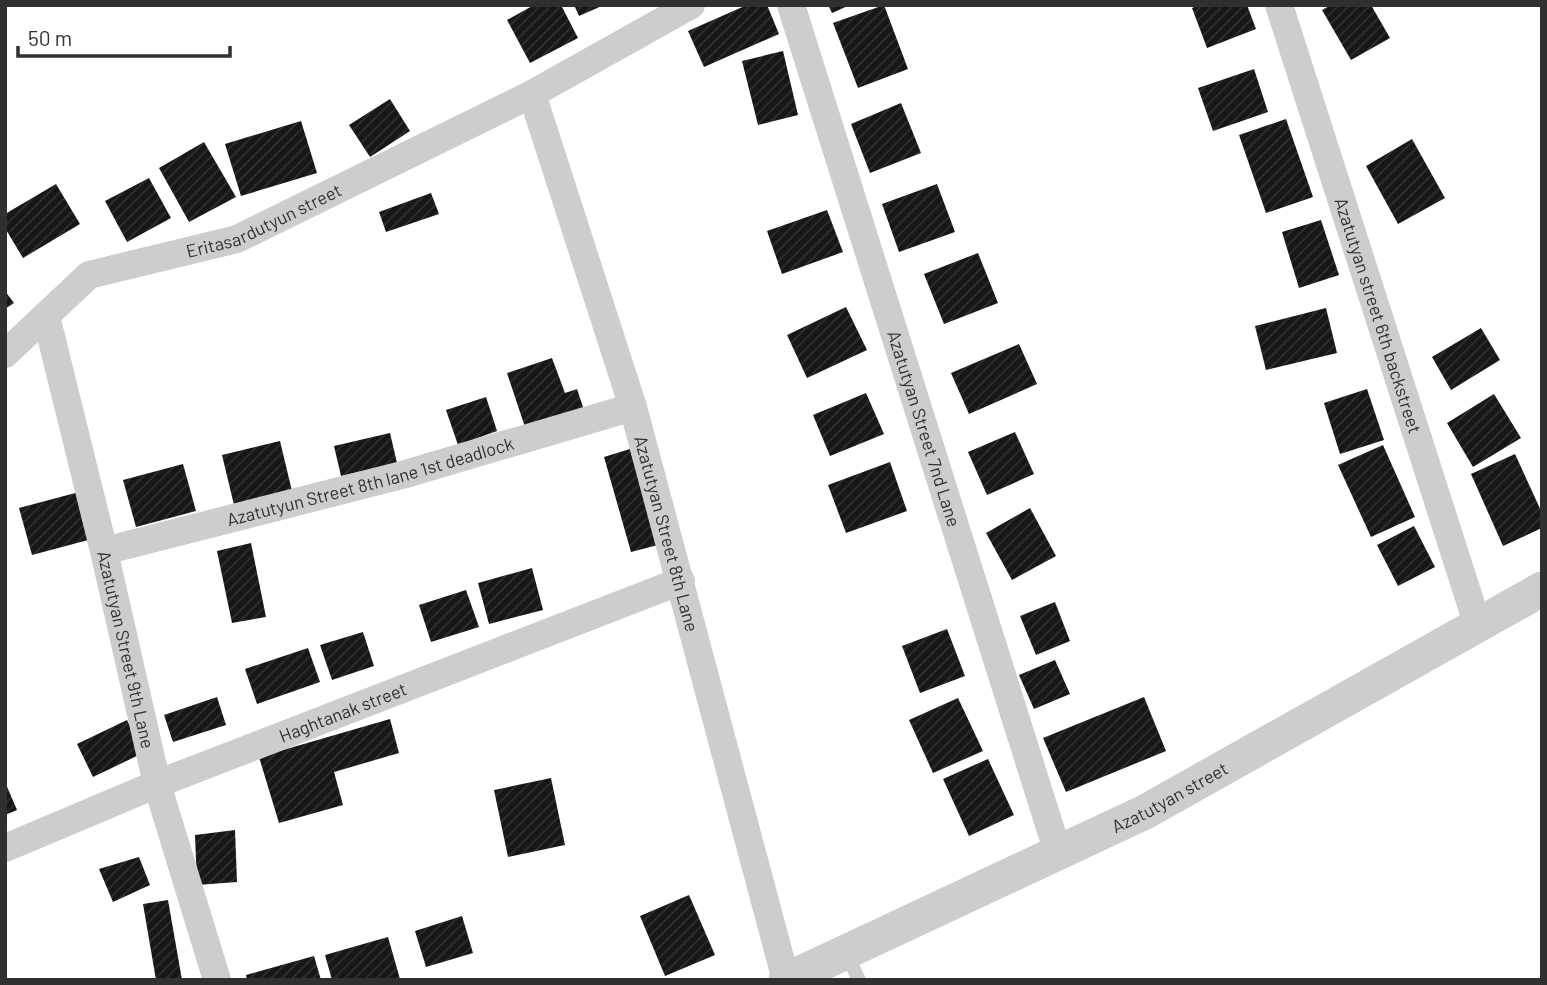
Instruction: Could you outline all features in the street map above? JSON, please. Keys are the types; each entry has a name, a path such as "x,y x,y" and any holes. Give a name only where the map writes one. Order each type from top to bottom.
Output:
{"street":[{"path":"532,94 691,5"},
{"name":"Azatutyan Street 7nd Lane","path":"791,5 1058,853"},
{"name":"Azatutyan street 6th backstreet","path":"1279,5 1478,626"},
{"name":"Eritasardutyun street","path":"5,354 89,275 237,239 532,94"},
{"name":"Azatutyan Street 8th Lane","path":"532,94 633,407 786,980"},
{"name":"Azatutyan Street 9th Lane","path":"46,316 104,551 157,784 217,980"},
{"name":"Azatutyun Street 8th lane 1st deadlock","path":"104,551 402,475 633,407"},
{"name":"Haghtanak street","path":"5,848 157,784 681,580"},
{"name":"Azatutyan street","path":"786,980 852,966 1058,853 1145,812 1542,589"}],"building":[{"path":"534,5 561,5 578,38 530,63 507,20"},
{"path":"574,5 604,5 579,16"},
{"path":"747,5 767,5 779,34 704,67 688,31"},
{"path":"828,5 850,5 832,13"},
{"path":"884,5 908,69 858,88 833,23"},
{"path":"1199,5 1247,5 1256,29 1207,48 1192,8"},
{"path":"1331,5 1371,5 1390,38 1351,60 1322,10"},
{"path":"783,51 798,115 758,125 742,61"},
{"path":"1254,69 1268,112 1213,131 1198,88"},
{"path":"390,99 410,131 370,157 349,125"},
{"path":"901,103 921,153 870,173 851,124"},
{"path":"1286,119 1313,197 1266,213 1239,135"},
{"path":"301,121 317,173 241,196 225,144"},
{"path":"1412,139 1445,198 1398,224 1366,166"},
{"path":"204,142 236,197 189,222 159,168"},
{"path":"149,178 171,218 127,242 105,201"},
{"path":"56,184 80,224 23,258 5,228 5,214"},
{"path":"937,184 955,232 899,252 882,204"},
{"path":"431,193 439,214 386,232 379,212"},
{"path":"827,210 843,252 782,274 767,231"},
{"path":"1321,220 1339,275 1299,288 1282,232"},
{"path":"978,253 998,303 944,324 924,274"},
{"path":"5,291 14,303 5,309"},
{"path":"846,307 867,350 807,378 787,335"},
{"path":"1326,308 1337,353 1266,370 1255,326"},
{"path":"1481,328 1500,360 1451,390 1432,357"},
{"path":"1019,344 1037,384 969,414 951,373"},
{"path":"552,358 565,393 577,389 585,413 527,433 507,373"},
{"path":"1367,389 1384,440 1340,454 1324,403"},
{"path":"866,393 884,434 830,456 813,415"},
{"path":"1494,394 1521,438 1473,467 1447,423"},
{"path":"486,397 497,431 458,445 446,410"},
{"path":"1015,432 1034,474 987,495 968,452"},
{"path":"390,433 397,463 341,476 334,446"},
{"path":"280,441 292,491 234,505 222,455"},
{"path":"1383,445 1415,517 1371,537 1338,465"},
{"path":"630,449 658,545 631,552 604,457"},
{"path":"1515,454 1542,513 1542,528 1503,546 1471,474"},
{"path":"890,462 907,511 846,533 828,485"},
{"path":"183,464 196,511 136,527 123,480"},
{"path":"79,492 92,539 32,555 19,508"},
{"path":"1030,508 1056,556 1012,580 986,533"},
{"path":"1414,526 1435,567 1398,586 1377,545"},
{"path":"251,543 266,617 232,623 217,551"},
{"path":"532,568 543,610 489,624 478,583"},
{"path":"466,590 479,627 431,642 419,605"},
{"path":"1055,602 1070,641 1036,655 1020,616"},
{"path":"947,629 965,676 920,693 902,646"},
{"path":"363,632 374,666 332,680 320,645"},
{"path":"308,648 320,682 257,704 245,669"},
{"path":"1055,660 1070,694 1034,709 1019,675"},
{"path":"217,697 226,725 173,742 164,715"},
{"path":"1144,697 1166,751 1066,792 1043,738"},
{"path":"958,698 983,751 933,773 909,720"},
{"path":"390,719 399,753 334,772 343,805 279,823 259,757"},
{"path":"127,720 143,753 93,777 77,744"},
{"path":"988,759 1014,815 969,836 943,779"},
{"path":"551,778 565,845 508,857 494,790"},
{"path":"5,782 17,810 5,815"},
{"path":"235,830 237,882 197,885 195,835"},
{"path":"139,857 150,885 113,902 99,869"},
{"path":"689,895 715,955 665,976 640,916"},
{"path":"168,900 182,980 156,980 143,904"},
{"path":"462,916 473,953 426,967 415,931"},
{"path":"388,937 400,979 332,980 325,955"},
{"path":"314,956 321,980 247,980 246,975"}]}
